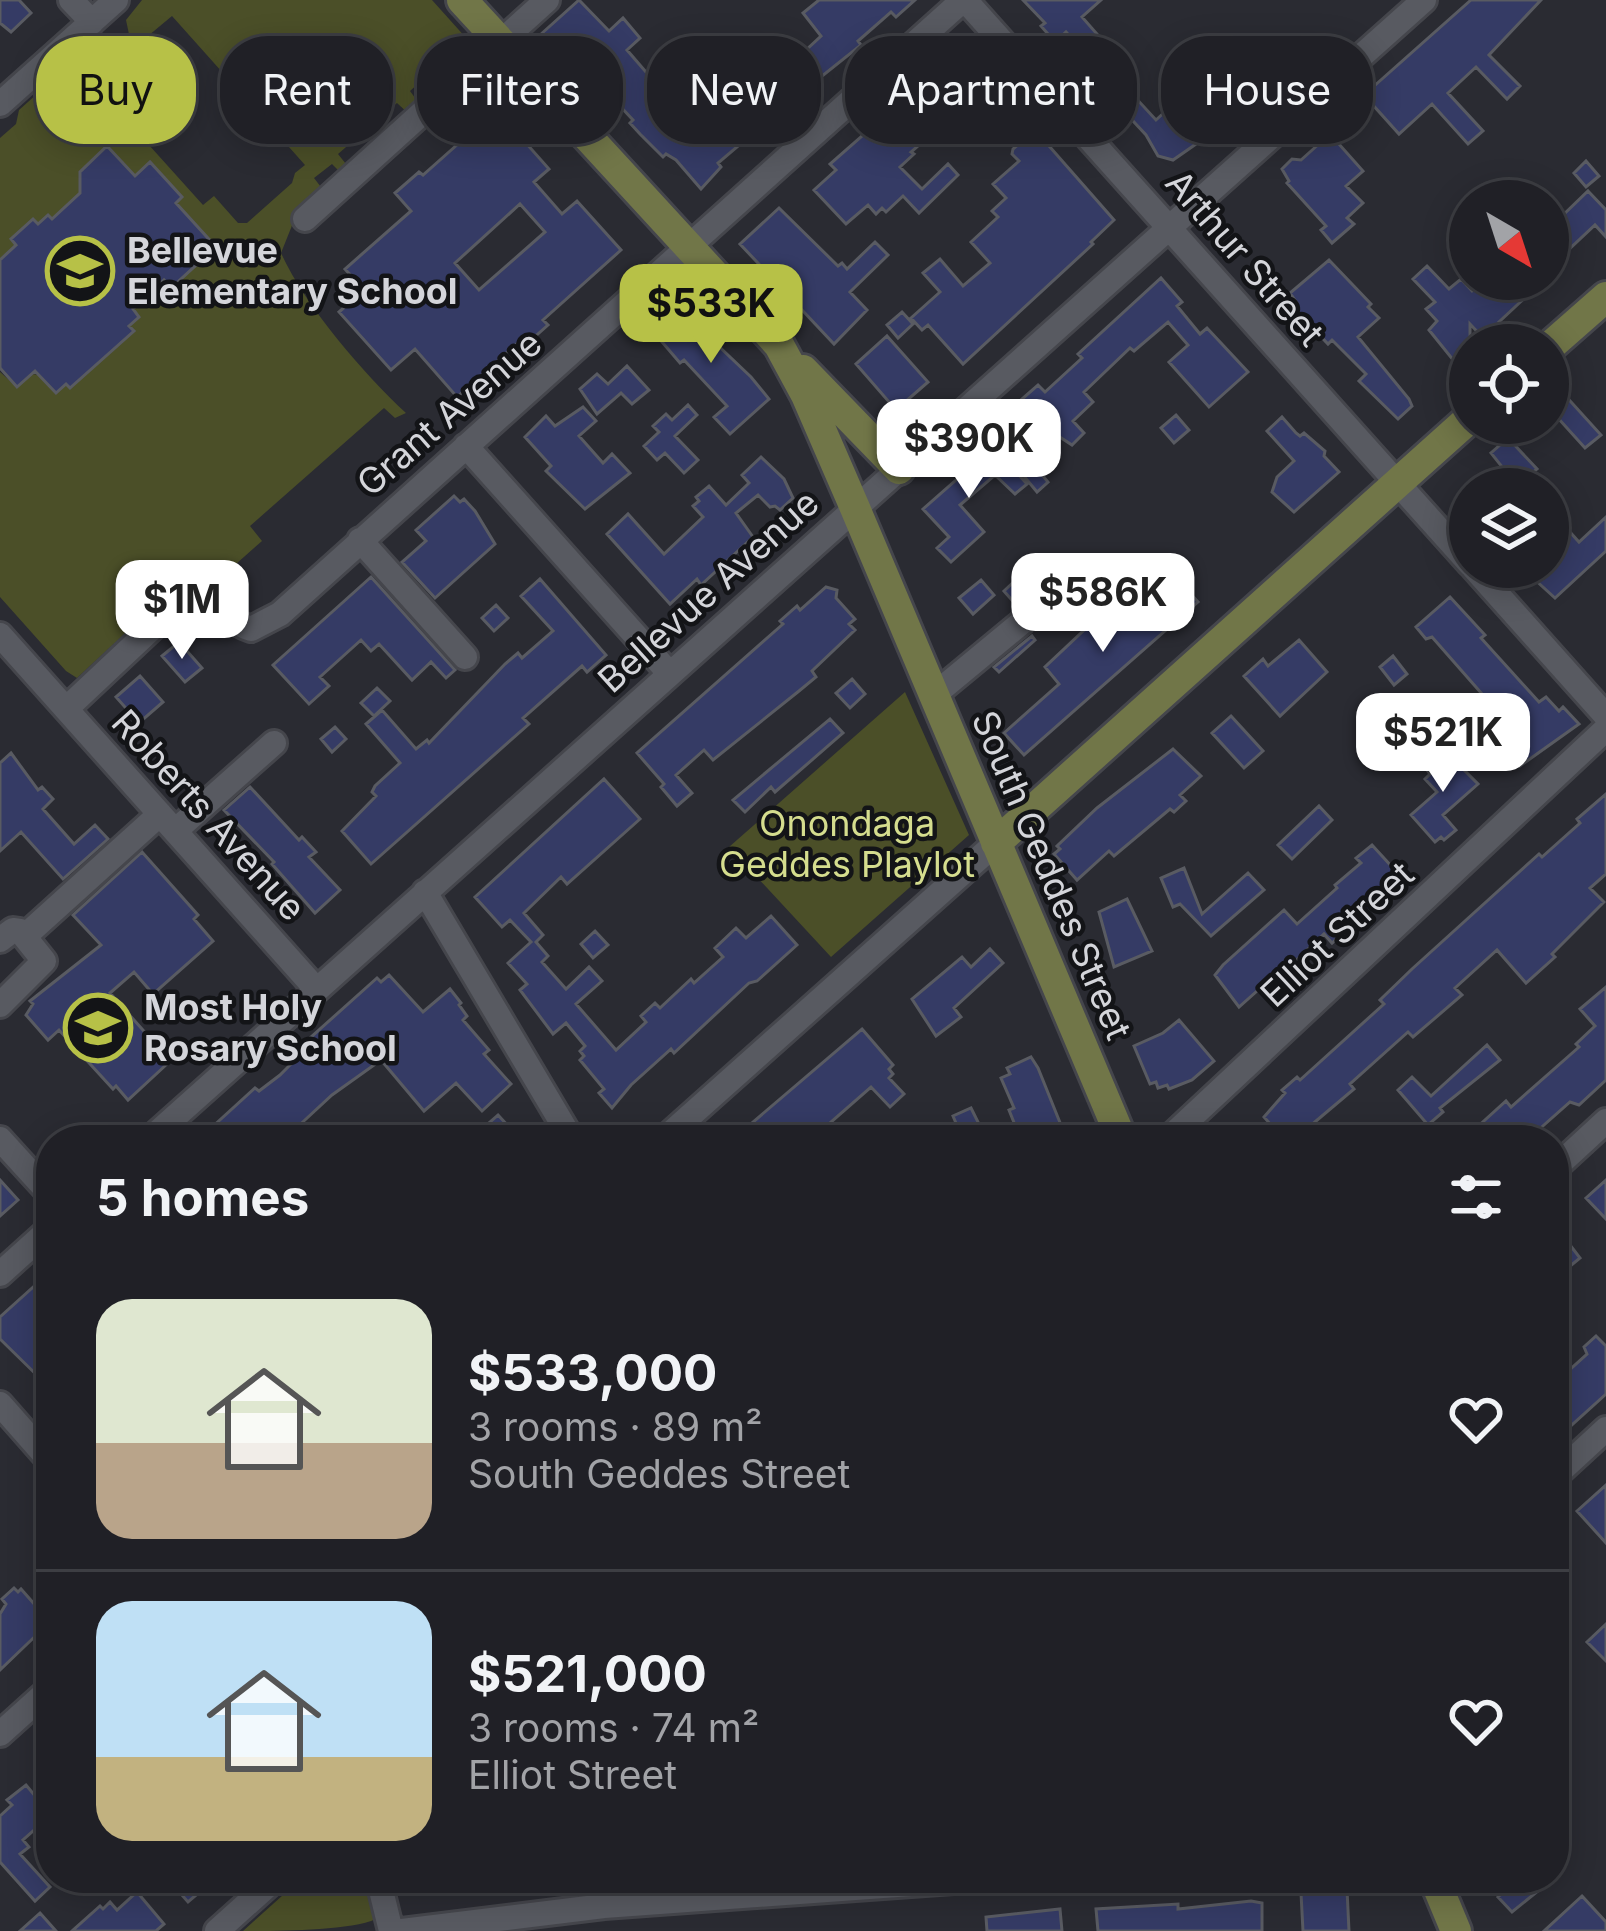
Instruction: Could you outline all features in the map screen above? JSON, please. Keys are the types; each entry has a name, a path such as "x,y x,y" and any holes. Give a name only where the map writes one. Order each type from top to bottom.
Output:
{"main road":[{"name":"South Geddes Street","path":"462,0 494,36"},
{"name":"South Geddes Street","path":"593,144 779,345 806,395 1116,1125"},
{"path":"1569,330 1606,298"},
{"path":"779,345 899,469"},
{"path":"996,843 1449,436"},
{"path":"1440,1893 1456,1931"}],"street":[{"path":"71,0 92,22"},
{"path":"0,104 116,0"},
{"path":"508,36 547,0"},
{"name":"Arthur Street","path":"964,0 1449,540"},
{"name":"Grant Avenue","path":"66,709 182,600 193,597 208,603 236,625 251,628 280,614 964,0"},
{"name":"Bellevue Avenue","path":"166,1125 1171,227 1415,3"},
{"path":"305,219 417,118"},
{"path":"466,446 670,674"},
{"path":"360,540 465,657"},
{"name":"Arthur Street","path":"1492,588 1606,716"},
{"path":"934,695 1021,623"},
{"name":"Roberts Avenue","path":"4,648 66,709 316,989"},
{"name":"Elliot Street","path":"1183,1125 1606,729"},
{"path":"0,1005 44,961 12,939 274,743"},
{"path":"680,1125 996,843"},
{"path":"425,892 563,1125"},
{"path":"1569,1155 1606,1121"},
{"path":"0,1139 36,1179"},
{"path":"0,1274 36,1242"},
{"path":"0,1404 36,1445"},
{"path":"1569,1463 1606,1429"},
{"path":"0,1733 36,1701"},
{"path":"217,1931 259,1893"},
{"path":"382,1893 391,1931"},
{"path":"402,1931 604,1906 786,1893"}],"green space":[{"path":"142,0 432,0 464,36 417,36 417,85 410,91 417,109 410,115 397,103 393,106 393,36 220,36 220,70 196,43 196,36 190,36 172,16 148,36 129,36 126,20"},
{"path":"36,95 36,144 148,144 203,205 214,196 238,223 247,223 305,165 286,144 350,144 338,154 350,169 343,175 332,164 314,178 324,191 295,218 281,253 337,338 406,413 395,418 384,408 250,526 262,541 209,588 189,584 171,591 77,678 0,597 0,372 17,387 32,374 56,393 66,384 71,388 133,332 129,326 139,317 133,309 164,280 171,287 216,246 176,203 149,163 135,176 107,147 80,172 80,193 52,219 38,224 33,219 11,239 16,245 0,260 0,138"},
{"name":"Onondaga Geddes Playlot","path":"905,692 969,835 831,957 729,847"},
{"path":"285,1893 372,1893 376,1919 364,1923 243,1931"}],"building":[{"path":"0,0 19,0 31,13 11,32 0,23"},
{"path":"579,0 609,31 623,18 640,38 627,50 647,73 647,141 623,109 623,36 540,35"},
{"path":"819,0 915,0 896,17 891,12 864,36 845,36 845,58 821,77 821,36 803,13"},
{"path":"1023,0 1101,0 1082,17 1099,36 1066,32 1050,36 1041,26 1045,23"},
{"path":"1471,0 1541,0 1489,55 1520,86 1507,99 1476,67 1448,93 1483,131 1468,144 1432,104 1399,134 1373,105 1373,87"},
{"path":"1137,99 1156,120 1161,115 1161,144 1196,144 1173,160 1158,156 1137,125"},
{"path":"458,144 527,144 549,169 534,182 562,214 577,201 621,250 543,320 548,325 522,348 518,343 457,397 415,349 391,370 339,312 364,290 345,269 411,211 395,193 419,172 423,175","holes":["520,204 545,232 479,290 455,263"]},
{"path":"650,144 740,144 718,163 721,167 701,189 676,160 663,157"},
{"path":"853,144 920,144 900,167 922,189 948,164 958,175 919,213 903,196 886,212 882,208 876,214 868,205 846,224 814,190 836,170 830,164"},
{"path":"1019,144 1047,144 1114,220 963,364 928,325 922,330 911,318 940,292 923,273 940,259 963,286 990,263 971,242 998,217 992,211 1006,198 993,184 1019,161 1013,149"},
{"path":"1319,144 1339,144 1363,171 1346,186 1363,203 1347,218 1354,224 1332,243 1321,230 1326,226 1287,183 1282,169 1292,159 1301,160"},
{"path":"107,146 135,176 150,162 182,197 176,203 216,247 171,288 164,280 133,309 139,317 129,326 134,331 70,388 66,384 56,393 35,371 17,387 0,368 0,260 16,245 11,239 33,219 38,224 48,215 52,219 80,193 80,172"},
{"path":"1586,161 1599,176 1586,187 1574,173"},
{"path":"1588,191 1606,210 1606,237 1595,225 1569,249 1569,209"},
{"path":"779,208 838,266 842,263 847,269 875,242 888,255 850,292 867,310 834,344 740,244"},
{"path":"1329,260 1379,318 1358,337 1409,399 1412,406 1398,419 1359,381 1366,374 1293,307 1297,303 1290,293"},
{"path":"1427,266 1449,289 1449,300 1523,300 1500,324 1449,324 1449,355 1429,330 1437,321 1426,309 1435,302 1413,279"},
{"path":"1161,278 1200,334 1207,328 1248,372 1209,407 1169,362 1188,345 1168,322 1134,351 1130,348 1084,392 1093,402 1073,421 1084,433 1072,445 1049,430 1046,433 1022,399 1038,385 1045,392 1082,358 1078,354"},
{"path":"684,298 694,310 687,316 769,399 730,434 714,417 727,406 651,329"},
{"path":"902,312 913,324 898,338 887,325"},
{"path":"887,336 928,382 896,410 856,364"},
{"path":"627,366 649,390 632,404 621,393 597,414 580,389 597,374 608,384"},
{"path":"1569,400 1601,435 1585,448 1569,430"},
{"path":"688,405 697,415 675,436 698,460 684,473 665,453 657,460 644,446 659,432 653,426 666,414 672,420"},
{"path":"583,407 596,421 579,436 603,463 612,454 630,473 585,509 546,471 551,466 525,437 546,416 555,426"},
{"path":"1176,415 1189,430 1174,443 1161,428"},
{"path":"1282,417 1296,433 1304,433 1325,451 1324,456 1339,472 1294,512 1272,492 1277,477 1294,461 1267,431"},
{"path":"989,443 1027,484 1015,494 995,475 960,505 984,532 951,562 937,548 949,537 923,509 980,459 977,454"},
{"path":"1501,444 1514,444 1536,468 1503,468 1491,453"},
{"path":"761,457 784,479 793,498 780,510 758,495 736,513 753,537 701,585 697,579 670,604 607,534 628,514 664,554 703,517 693,506 699,501 696,497 709,486 726,505 749,483 742,475"},
{"path":"1034,465 1048,482 1037,492 1023,475"},
{"path":"454,496 475,511 495,544 435,598 402,562 426,541 416,530"},
{"path":"1606,517 1606,551 1569,585 1569,531 1579,542"},
{"path":"1168,569 1198,602 1024,755 1004,733 1059,684 1045,667 1114,602 1120,610"},
{"path":"1020,576 1046,605 1035,615 1018,607 1004,591"},
{"path":"371,577 455,670 446,678 431,662 412,680 379,644 371,651 361,640 320,677 329,686 309,704 273,665"},
{"path":"540,579 606,655 587,672 582,666 523,718 529,724 371,864 342,831 376,796 375,786 400,763 366,724 382,710 416,749 429,743 505,664 518,653 522,658 553,631 521,596"},
{"path":"981,580 994,595 973,614 959,598"},
{"path":"826,587 837,590 836,598 855,619 849,624 855,630 812,671 816,677 799,691 713,760 704,750 676,775 692,793 677,806 637,753 783,624 780,621 797,606 800,610"},
{"path":"1544,588 1566,588 1555,598"},
{"path":"1450,597 1539,702 1546,697 1579,724 1520,766 1497,741 1511,727 1432,637 1426,639 1416,627"},
{"path":"496,605 508,618 494,631 482,618"},
{"path":"1032,636 1035,640 999,672 994,667"},
{"path":"1299,640 1327,672 1280,716 1244,676 1263,659 1268,666"},
{"path":"179,642 202,668 185,682 162,656"},
{"path":"1393,656 1407,674 1394,685 1380,667"},
{"path":"140,676 163,702 139,723 116,697"},
{"path":"852,679 865,694 850,708 836,693"},
{"path":"377,688 390,701 374,716 361,703"},
{"path":"1231,716 1263,751 1244,768 1212,733"},
{"path":"830,719 843,733 775,792 771,787 745,812 733,800"},
{"path":"335,727 346,739 332,752 321,739"},
{"path":"1173,749 1201,776 1180,795 1186,801 1114,856 1109,851 1077,880 1054,854 1060,849 1057,846"},
{"path":"1443,749 1478,784 1443,815 1456,830 1435,842 1411,815 1437,792 1425,779 1430,774 1424,766"},
{"path":"11,753 38,790 42,787 53,799 43,809 74,844 95,825 108,839 63,879 21,832 0,851 0,763"},
{"path":"604,779 640,819 567,884 561,877 524,913 543,935 536,942 548,956 542,962 566,989 589,967 602,981 576,1004 616,1050 646,1022 641,1016 655,1003 660,1008 723,957 715,948 736,928 746,938 771,916 797,945 674,1053 671,1049 612,1108 599,1093 604,1089 580,1060 585,1046 566,1023 553,1034 520,990 527,984 508,963 531,942 510,920 502,927 475,897"},
{"path":"250,787 316,852 309,857 340,890 315,913 224,810"},
{"path":"1606,794 1606,874 1590,888 1604,902 1552,954 1555,957 1526,983 1497,950 1455,988 1462,995 1413,1037 1408,1032 1350,1084 1354,1089 1311,1125 1271,1125 1264,1117 1285,1093 1282,1090 1297,1077 1300,1080 1384,1004 1380,1000 1412,969 1580,823 1577,819"},
{"path":"1319,806 1332,820 1292,859 1278,845"},
{"path":"1372,845 1403,879 1332,943 1324,934 1286,970 1291,976 1274,992 1266,983 1239,1007 1215,975 1223,965 1284,910 1297,924 1361,863 1356,858"},
{"path":"142,852 198,915 194,919 213,941 153,994 134,972 110,993 158,1047 155,1051 167,1064 128,1100 59,1030 48,1040 26,1015 33,1004 30,1001 101,945 73,915"},
{"path":"1184,868 1202,914 1248,873 1264,890 1211,936 1180,904 1173,907 1161,878"},
{"path":"1127,899 1152,951 1114,967 1099,912"},
{"path":"595,931 608,945 593,958 581,944"},
{"path":"990,949 1003,963 954,1008 961,1017 936,1036 912,999 962,957 971,967"},
{"path":"389,975 423,1012 450,989 467,1016 463,1020 489,1050 484,1054 511,1084 482,1111 456,1083 424,1111 381,1060 300,1125 214,1125 255,1088 259,1091 280,1075 295,1060 291,1055 377,978 381,982"},
{"path":"1606,987 1606,1080 1579,1105 1570,1102 1544,1125 1480,1125 1506,1101 1511,1107 1579,1047 1576,1044 1595,1026 1580,1009"},
{"path":"1179,1020 1214,1061 1192,1080 1158,1088 1156,1082 1150,1084 1134,1046"},
{"path":"862,1029 893,1065 889,1078 904,1094 890,1107 871,1087 833,1125 750,1125"},
{"path":"1487,1045 1500,1060 1440,1108 1443,1112 1428,1125 1398,1090 1412,1077 1431,1096"},
{"path":"1031,1057 1061,1125 1015,1125 1009,1110 1014,1108 1001,1078 1010,1074 1007,1068"},
{"path":"971,1108 980,1125 957,1125 953,1116"},
{"path":"498,1115 507,1125 486,1125"},
{"path":"0,1180 18,1200 0,1216"},
{"path":"1606,1180 1606,1219 1586,1198"},
{"path":"1569,1244 1580,1258 1569,1267"},
{"path":"36,1285 36,1374 0,1339 0,1317"},
{"path":"1596,1336 1606,1346 1606,1394 1569,1427 1569,1370 1587,1354 1584,1347"},
{"path":"1606,1485 1606,1543 1577,1511"},
{"path":"14,1588 21,1589 36,1606 36,1635 0,1670 0,1614 6,1604 2,1599"},
{"path":"1606,1624 1606,1661 1587,1642"},
{"path":"26,1785 36,1797 36,1828 23,1840 29,1847 20,1854 36,1872 36,1893 44,1893 35,1901 0,1862 0,1816 12,1805 7,1800"},
{"path":"138,1893 164,1924 156,1931 72,1931 100,1906 103,1909 110,1902 117,1910"},
{"path":"1301,1893 1347,1893 1349,1931 1303,1931"},
{"path":"1502,1893 1535,1893 1512,1912 1498,1897"},
{"path":"1582,1896 1606,1922 1606,1931 1544,1931"},
{"path":"1262,1903 1262,1931 1098,1931 1096,1909 1178,1904 1178,1909"},
{"path":"1060,1909 1062,1931 987,1931 986,1917"},
{"path":"40,1913 56,1931 20,1931"}],"place":[{"name":"Bellevue Elementary School","path":"80,271"},
{"name":"Most Holy Rosary School","path":"98,1028"}]}
